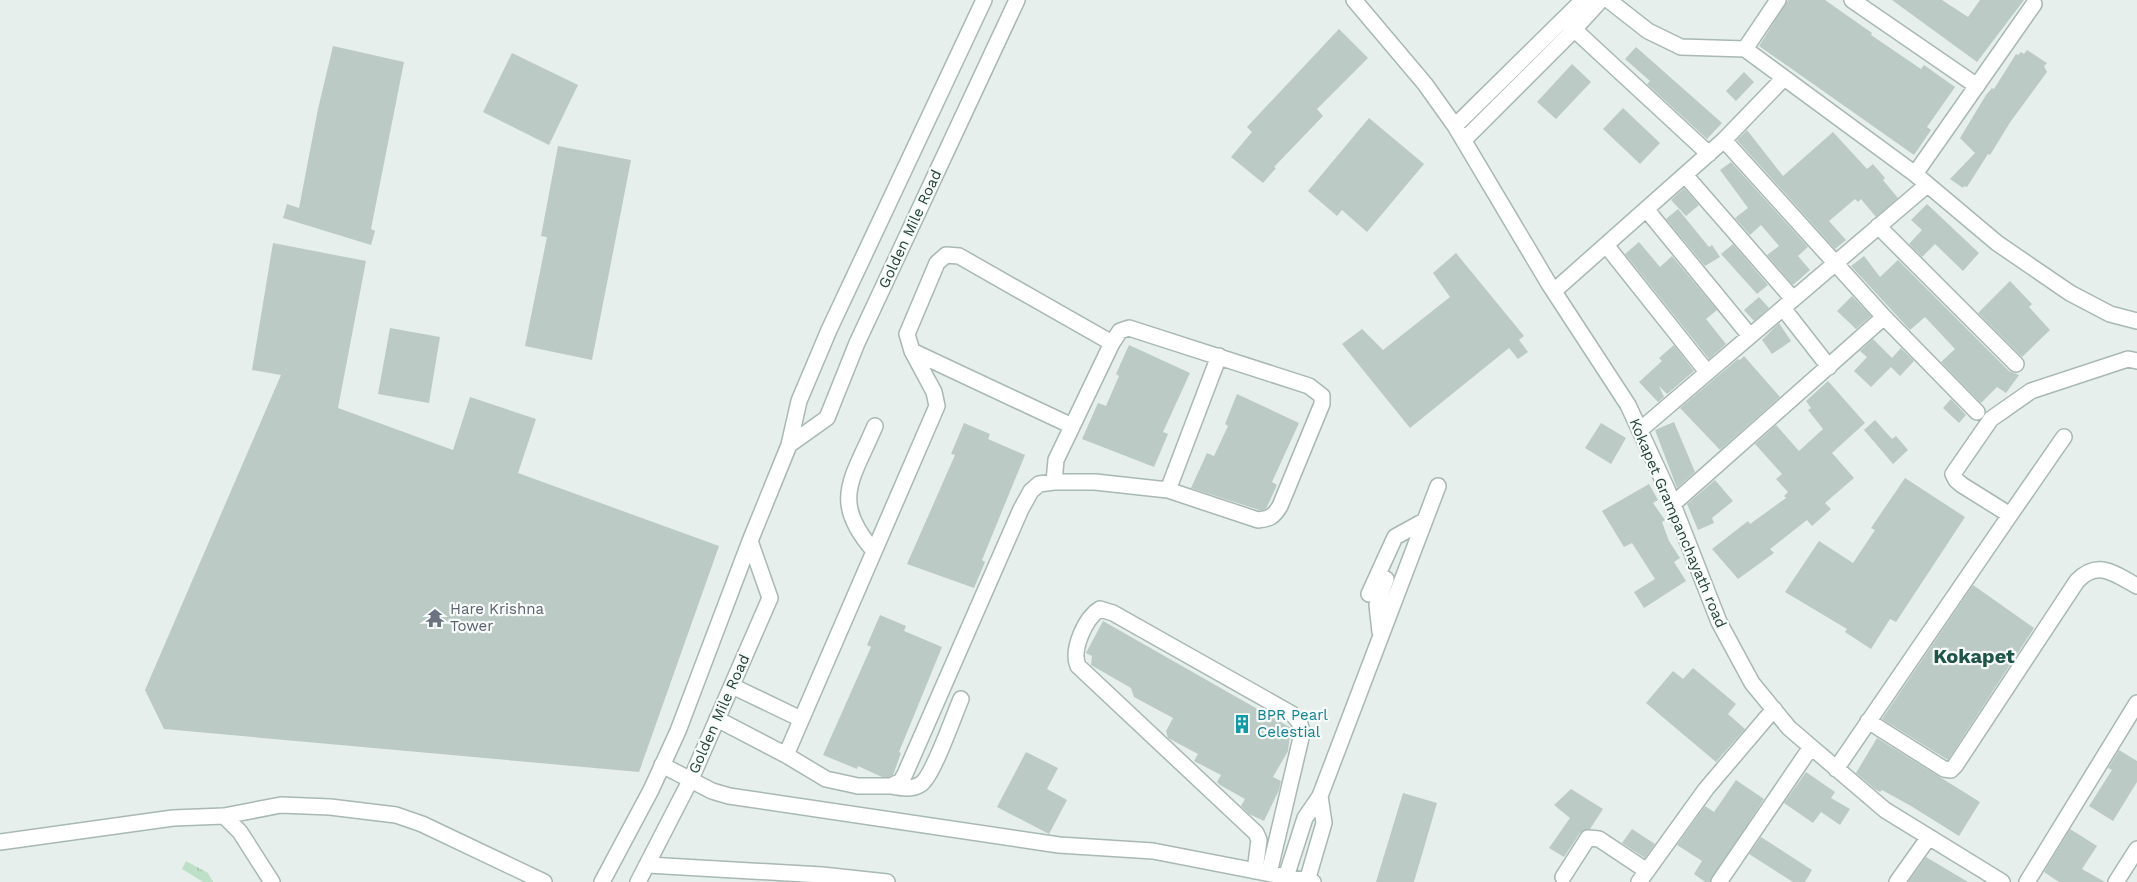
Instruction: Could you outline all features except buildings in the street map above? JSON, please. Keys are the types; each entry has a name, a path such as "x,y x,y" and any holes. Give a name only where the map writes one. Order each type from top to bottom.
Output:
{"street":[{"name":"Golden Mile Road","path":"602,882 678,731 750,541 789,445 799,401 829,330 984,0"},
{"name":"Golden Mile Road","path":"789,445 827,418 857,343 1017,0"},
{"name":"Kokapet Grampanchayath road","path":"1354,0 1425,84 1456,126 1554,291 1628,405 1673,504 1719,622 1752,683 1789,728 1885,810 2002,882"},
{"path":"1464,140 1569,25 1584,0"},
{"path":"1745,49 1778,0"},
{"path":"1852,0 1977,86"},
{"path":"1456,126 1569,25 1606,1 1648,31 1681,47 1745,49 1915,174 1997,242 2070,293 2110,314 2137,321"},
{"path":"1915,174 2034,4"},
{"path":"1569,25 1708,154"},
{"path":"1554,291 1724,140 1784,78"},
{"path":"1724,140 1884,317 1977,412"},
{"path":"1685,175 1788,303 1829,367"},
{"path":"1640,430 1927,185"},
{"path":"1646,209 1750,336"},
{"path":"1878,226 2016,364"},
{"path":"1606,245 1707,372"},
{"path":"786,754 937,406 934,392 912,351 907,334 937,263 942,256 951,254 969,261 1112,343"},
{"path":"1673,504 1884,317"},
{"path":"891,786 901,781 905,774 1021,509 1031,491 1039,484 1054,482 1095,482 1168,490 1258,520 1267,520 1274,515 1280,506 1322,404 1322,396 1308,386 1129,328 1120,331 1112,343 1056,460 1054,482"},
{"path":"912,351 1072,426"},
{"path":"1168,490 1219,356"},
{"path":"2010,516 1962,485 1953,474 1991,420 2031,391 2128,359 2137,361"},
{"path":"874,551 855,528 847,503 853,478 875,426"},
{"path":"1840,772 2064,437"},
{"path":"1300,880 1304,818 1320,796 1438,486"},
{"path":"1369,594 1395,537 1424,521"},
{"name":"Golden Mile Road","path":"638,882 691,780 770,598 750,541"},
{"path":"1380,636 1378,600 1400,545"},
{"path":"1872,724 1944,769 1951,770 2077,581 2086,572 2095,569 2107,571 2137,586"},
{"path":"1262,875 1277,838 1301,738 1300,721 1285,710 1114,613 1100,609 1096,611 1090,618 1078,644 1075,660 1078,666 1258,836 1277,838"},
{"path":"732,686 801,719"},
{"path":"717,719 786,754 826,779 858,786 910,788 922,784 934,763 961,699"},
{"path":"2027,882 2137,703"},
{"path":"1563,877 1588,838 1599,839 1643,877 1706,790 1774,709"},
{"path":"1718,882 1811,747"},
{"path":"662,765 729,796 1059,845 1153,851 1262,875 1300,880"},
{"path":"1300,880 1324,823 1320,796"},
{"path":"0,842 172,818 224,816 280,805 330,807 396,815 422,824 544,882"},
{"path":"224,816 240,832 272,882"},
{"path":"1258,836 1262,875"},
{"path":"1897,882 1929,838"},
{"path":"2116,882 2137,850"},
{"path":"648,865 822,874 887,882"}],"green space":[{"path":"186,861 208,873 213,882 203,882 182,869"}],"place":[{"name":"Hare Krishna Tower","path":"435,618"},
{"name":"BPR Pearl Celestial","path":"1242,724"}],"district":[{"name":"Kokapet","path":"1974,656"}]}
